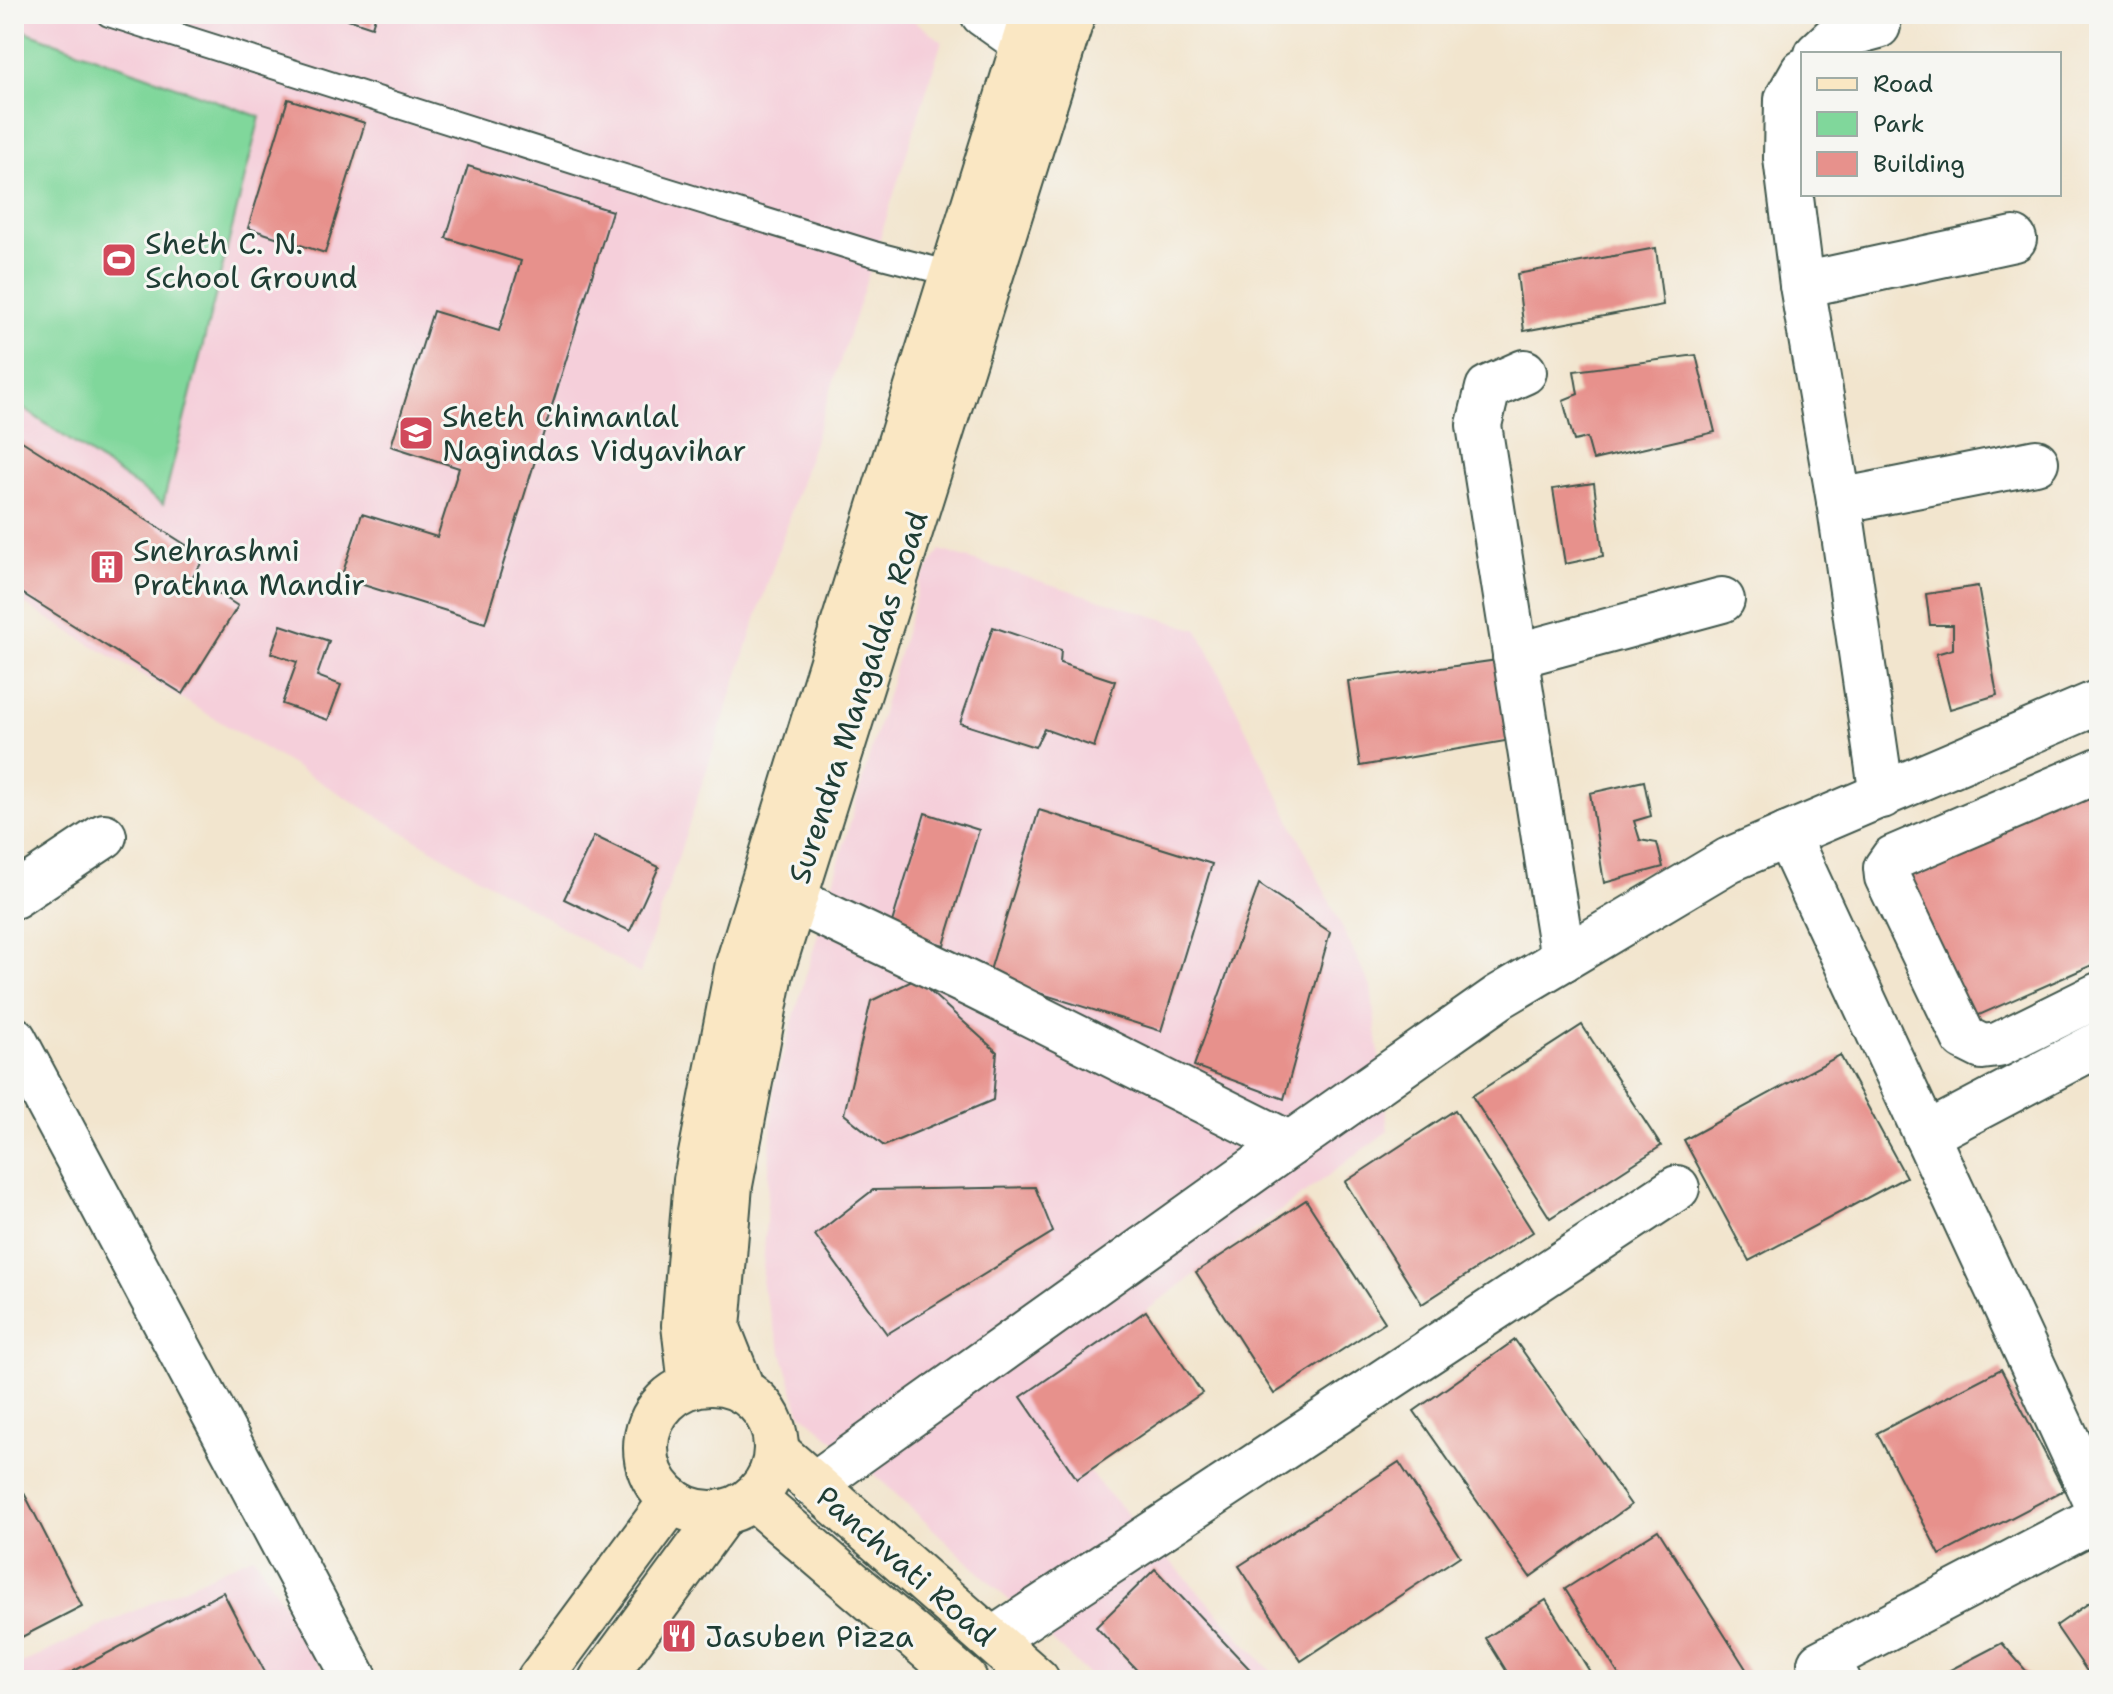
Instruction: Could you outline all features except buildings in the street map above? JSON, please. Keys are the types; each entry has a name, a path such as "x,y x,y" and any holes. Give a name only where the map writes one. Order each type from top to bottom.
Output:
{"main road":[{"name":"Surendra Mangaldas Road","path":"743,1391 718,1328 730,1185 771,973 1073,14"},
{"name":"Surendra Mangaldas Road","path":"691,1385 684,1325 696,1180 738,964 1028,28"},
{"path":"601,1680 739,1505 765,1485 773,1468 776,1451 774,1433 768,1416 757,1402 727,1384 709,1382 691,1385 669,1397 653,1416 646,1440 648,1464 658,1487 688,1509 707,1513 739,1505"},
{"name":"Panchvati Road","path":"776,1451 1037,1680"},
{"path":"539,1680 672,1500"},
{"name":"Panchvati Road","path":"739,1505 965,1680"}],"street":[{"path":"983,14 1028,28"},
{"path":"1819,52 1834,38 1878,26"},
{"path":"1801,74 1787,99 1786,158 1802,285 1839,501 1882,796"},
{"path":"1802,285 2014,239"},
{"path":"1524,372 1488,388 1479,425 1563,959"},
{"path":"1839,501 2036,462"},
{"path":"1515,656 1722,600"},
{"path":"813,1485 1499,997 1729,860 2099,702"},
{"path":"2099,770 1893,858 1886,868 1887,877 1964,1038 1982,1047 1998,1045 2099,995"},
{"path":"1787,835 2099,1508"},
{"path":"14,896 104,836"},
{"path":"794,900 1290,1144"},
{"path":"14,1040 356,1680"},
{"path":"1926,1135 2099,1044"},
{"path":"992,1640 1677,1188"},
{"path":"1818,1674 2099,1517"}],"lane":[{"path":"109,14 640,182 874,254 952,274"}],"shaded area":[{"name":"Sheth Chimanlal Nagindas Vidyavihar","path":"14,14 905,14 942,41 640,974 14,598"},
{"path":"940,550 1198,630 1371,987 1388,1131 1027,1404 1279,1680 1094,1680 885,1484 800,1412 762,1287 774,1086 920,581"},
{"path":"254,1555 329,1680 14,1680 14,1667"}],"green space":[{"name":"Sheth C. N. School Ground","path":"14,27 260,117 163,504 14,402"}],"place":[{"name":"Sheth C. N. School Ground","path":"119,260"},
{"name":"Sheth Chimanlal Nagindas Vidyavihar","path":"416,433"},
{"name":"Snehrashmi Prathna Mandir","path":"107,567"},
{"name":"Jasuben Pizza","path":"679,1636"}]}
